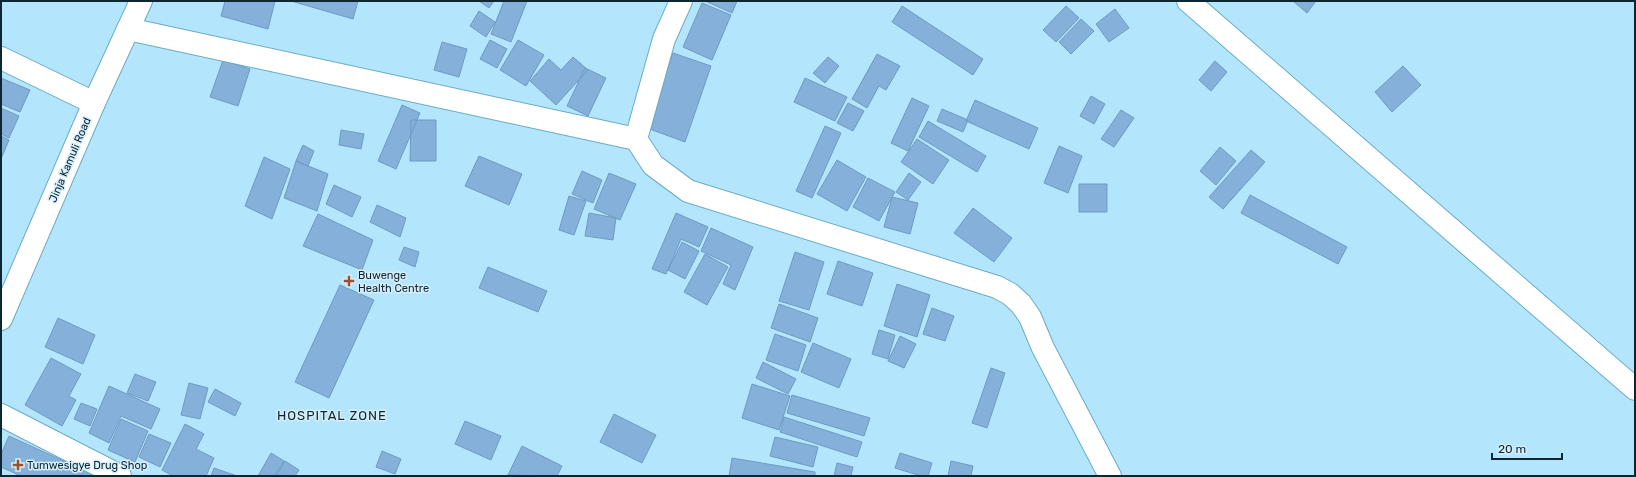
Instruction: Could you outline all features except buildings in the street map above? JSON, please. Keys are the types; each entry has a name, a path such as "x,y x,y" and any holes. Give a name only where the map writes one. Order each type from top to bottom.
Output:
{"street":[{"name":"Jinja Kamuli Road","path":"1,319 94,103 141,1"},
{"path":"636,139 664,39 681,1"},
{"path":"1188,1 1635,389"},
{"path":"128,29 636,139 653,165 688,191 997,287 1010,294 1021,304 1030,317 1043,348 1110,476"},
{"path":"1,58 94,103"},
{"path":"1,415 120,476"}],"place":[{"name":"Buwenge Health Centre","path":"349,281"},
{"name":"Tumwesigye Drug Shop","path":"18,465"}],"district":[{"name":"HOSPITAL ZONE","path":"332,415"}]}
